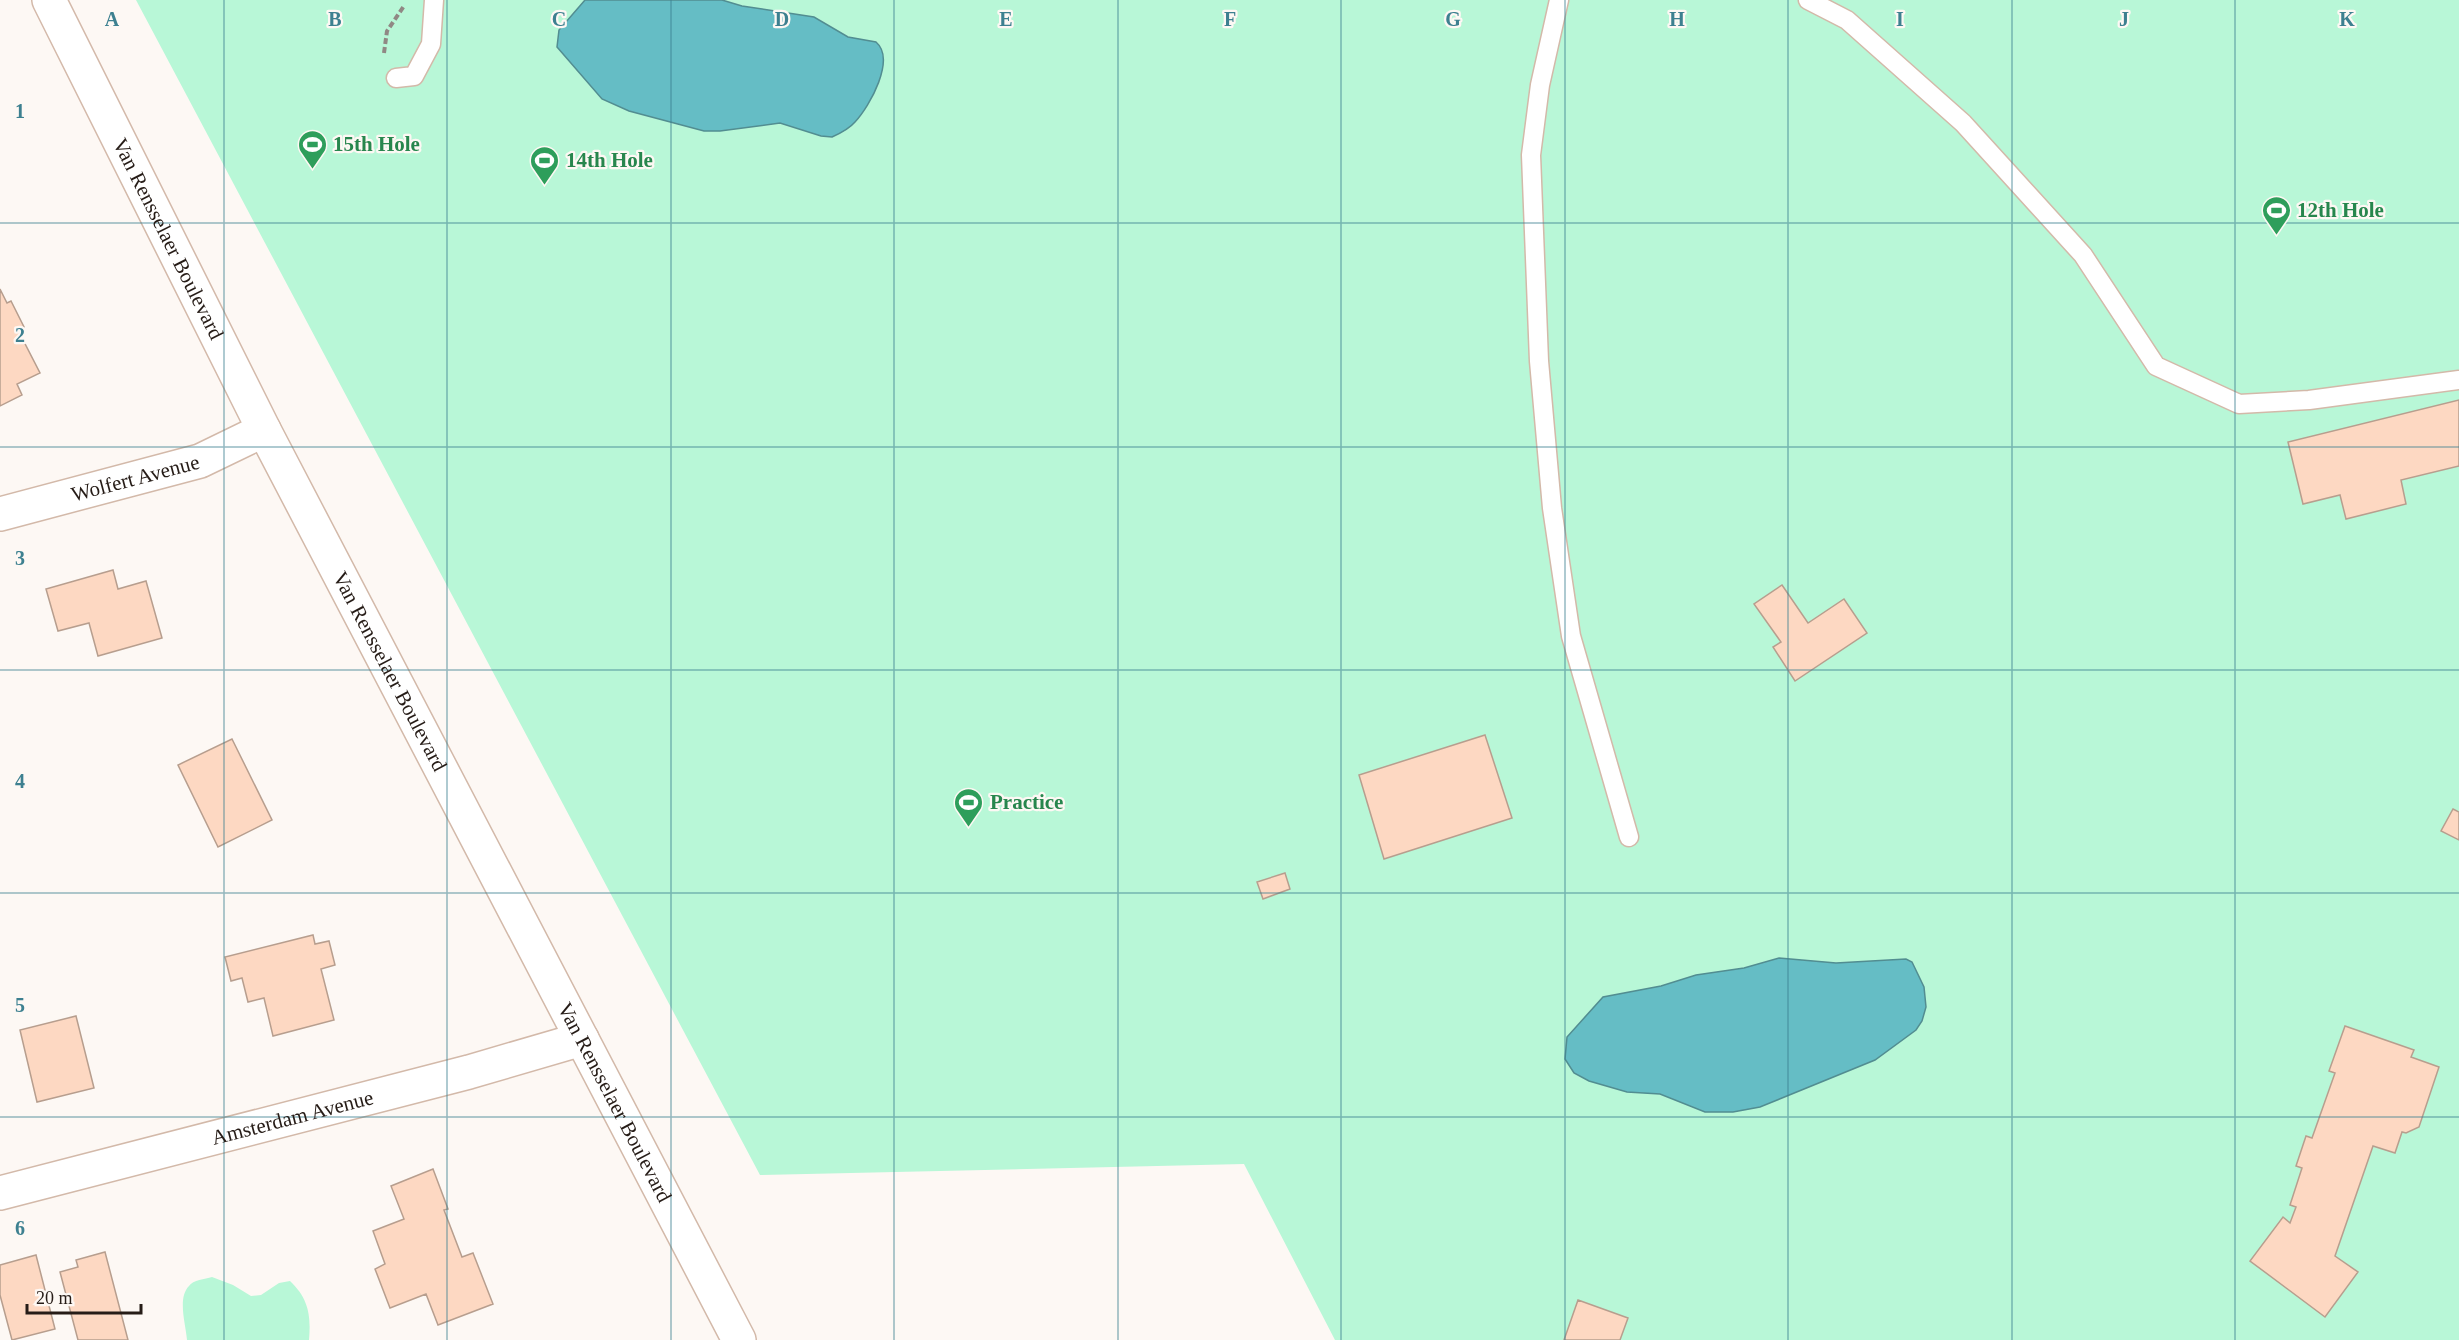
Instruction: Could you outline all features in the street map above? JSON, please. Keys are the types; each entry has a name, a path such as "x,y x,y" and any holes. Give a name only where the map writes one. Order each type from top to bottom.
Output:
{"main road":[{"name":"Van Rensselaer Boulevard","path":"49,0 264,430 739,1340"},
{"name":"Wolfert Avenue","path":"0,514 200,461 264,430"},
{"name":"Amsterdam Avenue","path":"0,1193 469,1072 582,1039"}],"lane":[{"path":"396,78 414,76 431,44 434,0"},
{"path":"1559,0 1540,85 1531,154 1539,361 1552,508 1571,636 1629,837"},
{"path":"1808,0 1847,20 1963,123 2083,255 2156,366 2239,404 2309,400 2459,380"}],"path":[{"path":"396,78 383,60 387,31 408,0"}],"green space":[{"path":"136,0 2459,0 2459,1340 1335,1340 1244,1164 760,1175"},
{"path":"212,1277 233,1285 251,1296 261,1295 279,1283 290,1281 305,1301 310,1323 309,1340 187,1340 183,1312 185,1291 193,1282"}],"water":[{"path":"585,0 722,0 742,6 814,17 848,37 876,42 883,59 882,71 874,94 861,115 850,127 832,137 821,136 780,123 704,131 629,111 602,99 557,47 559,30"},
{"path":"1779,958 1836,963 1906,959 1912,962 1924,987 1926,1007 1922,1021 1916,1030 1875,1060 1760,1107 1733,1112 1705,1112 1660,1094 1627,1092 1589,1081 1574,1073 1565,1059 1567,1037 1603,997 1661,986 1696,975 1744,968"}],"building":[{"path":"0,289 7,303 11,301 24,327 18,330 40,373 17,384 22,395 0,406"},
{"path":"2459,400 2459,466 2401,480 2406,504 2346,519 2340,495 2303,504 2288,442"},
{"path":"113,570 118,589 146,581 162,638 98,656 89,623 58,631 46,589"},
{"path":"1782,585 1808,623 1844,599 1867,633 1795,681 1773,647 1781,642 1754,604"},
{"path":"1485,735 1512,818 1384,859 1359,775"},
{"path":"232,739 272,820 218,847 178,765"},
{"path":"2453,809 2459,812 2459,840 2441,831"},
{"path":"1285,873 1290,889 1263,899 1257,882"},
{"path":"313,935 315,944 329,941 335,965 321,969 334,1020 273,1036 264,998 248,1002 242,978 231,981 225,957"},
{"path":"76,1016 94,1088 37,1102 20,1030"},
{"path":"2345,1026 2414,1050 2411,1057 2439,1067 2419,1127 2406,1133 2402,1132 2395,1153 2373,1146 2335,1256 2358,1272 2325,1317 2250,1261 2283,1217 2290,1223 2296,1207 2290,1205 2302,1168 2296,1166 2306,1136 2312,1138 2335,1073 2329,1071"},
{"path":"433,1169 448,1209 444,1210 462,1257 473,1253 493,1304 438,1325 426,1294 390,1308 375,1269 385,1264 373,1231 404,1219 391,1186"},
{"path":"105,1252 128,1340 78,1340 60,1272 78,1267 76,1260"},
{"path":"36,1255 55,1329 12,1340 0,1295 0,1265"},
{"path":"1578,1300 1628,1318 1620,1340 1564,1340"}],"place":[{"name":"15th Hole","path":"312,170"},
{"name":"14th Hole","path":"545,186"},
{"name":"12th Hole","path":"2276,236"},
{"name":"Practice","path":"969,828"}]}
